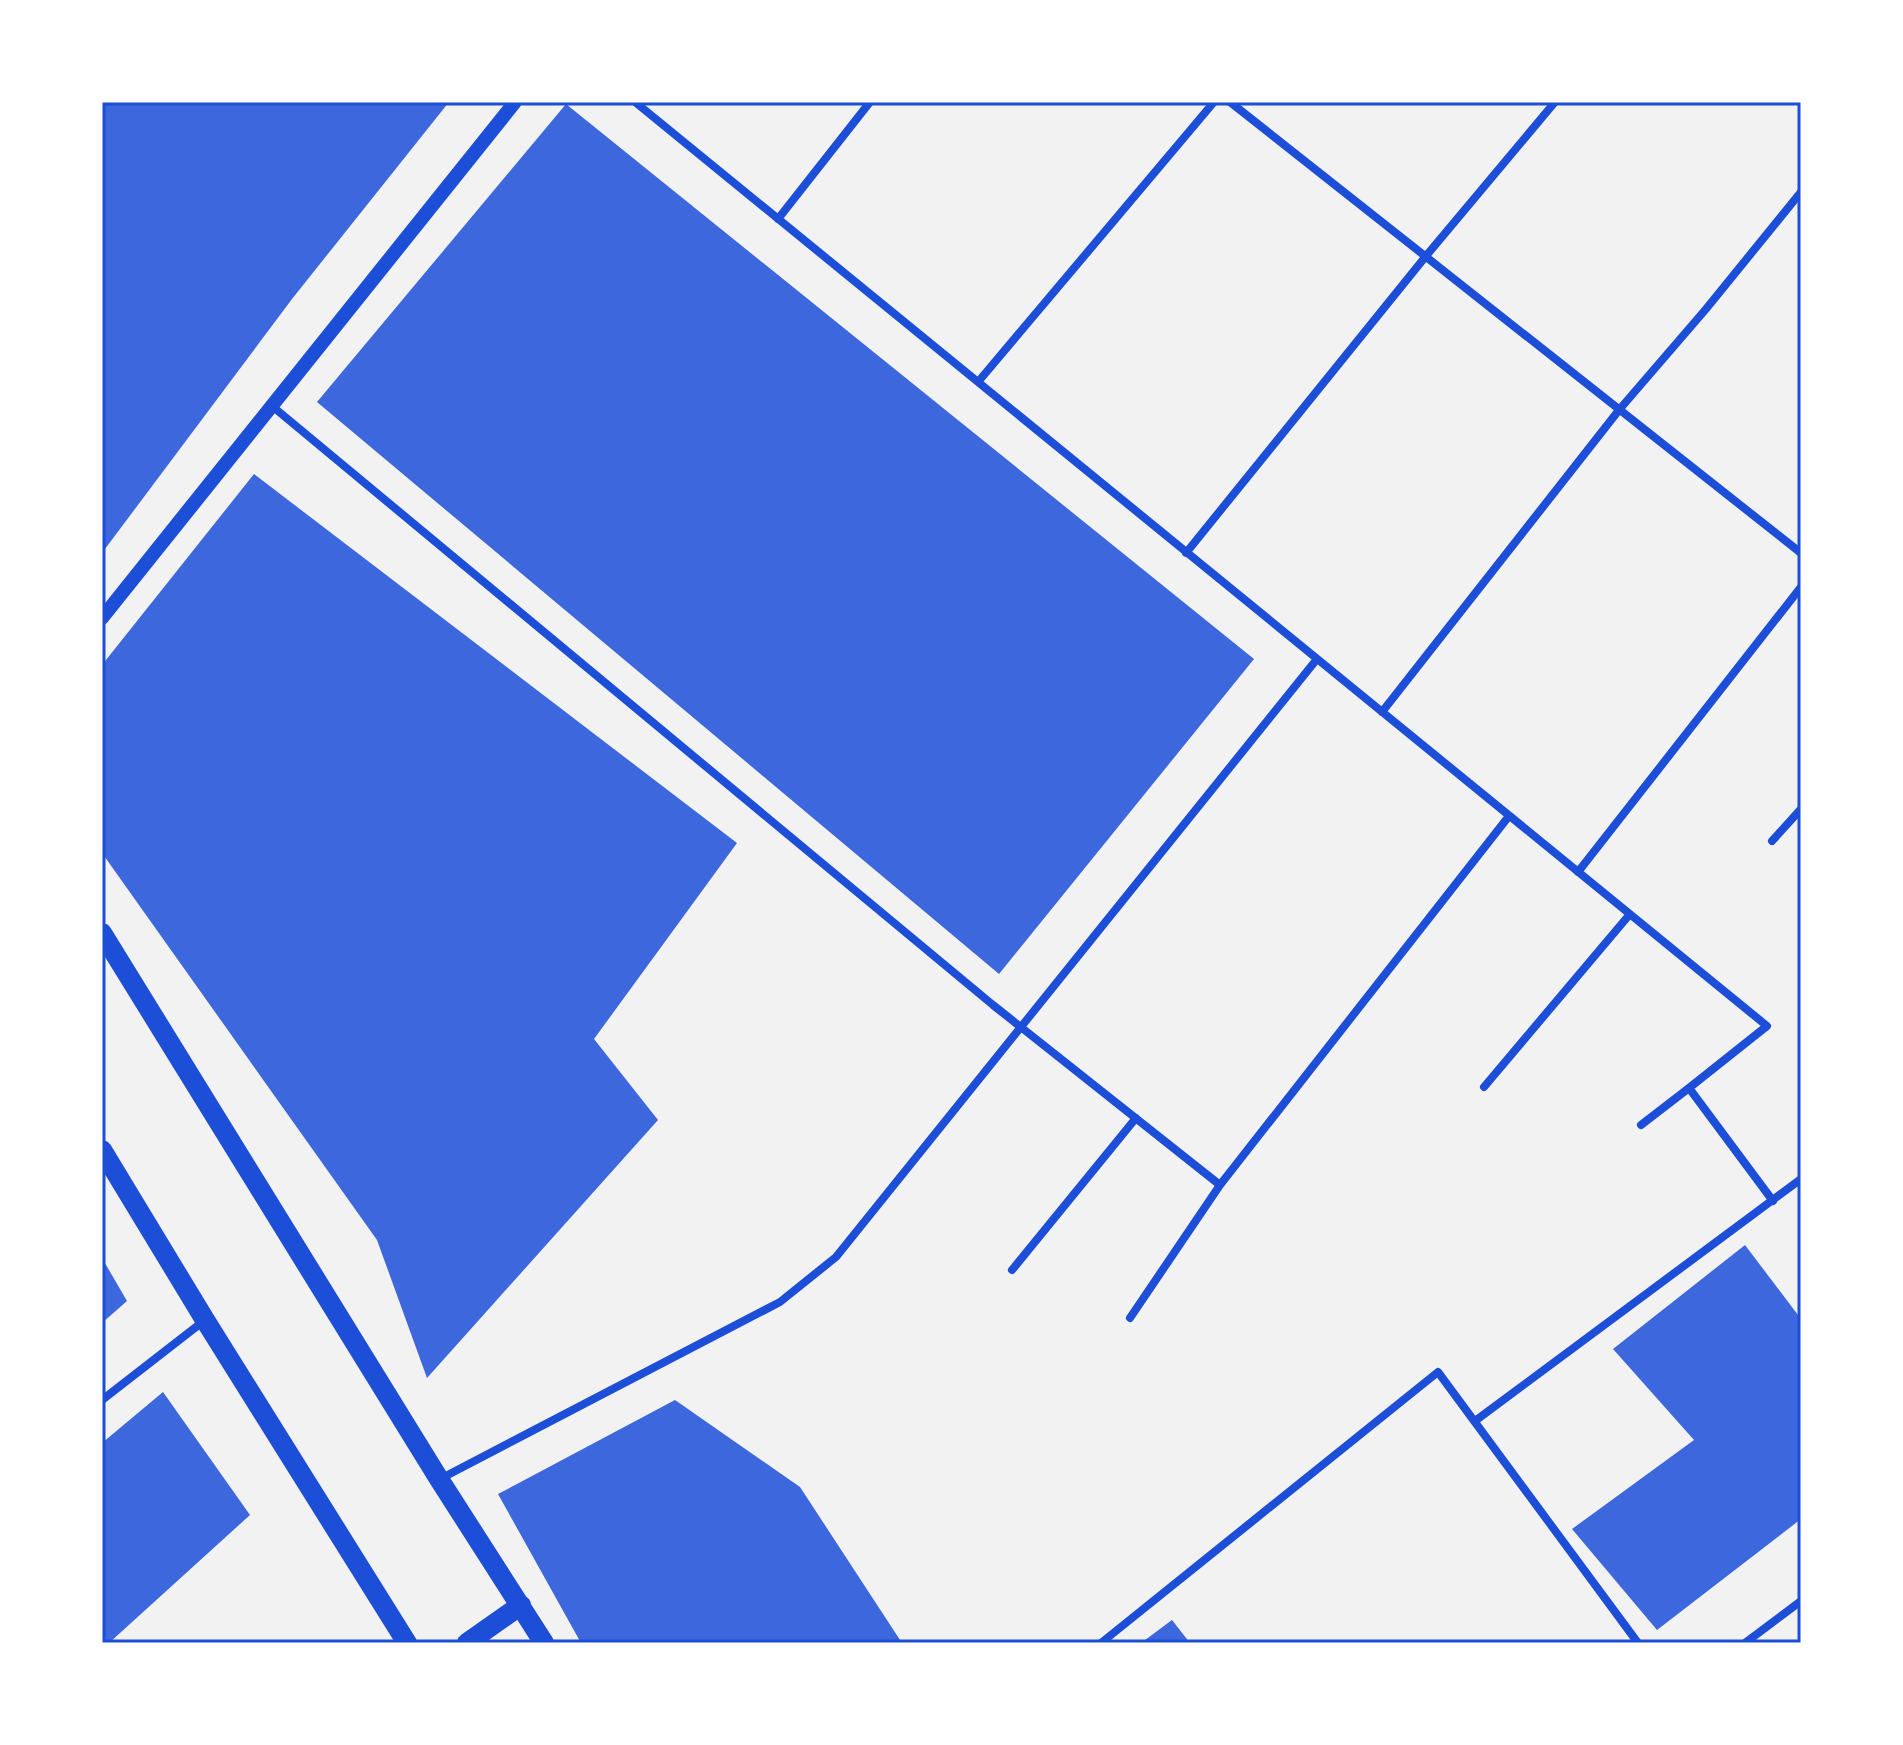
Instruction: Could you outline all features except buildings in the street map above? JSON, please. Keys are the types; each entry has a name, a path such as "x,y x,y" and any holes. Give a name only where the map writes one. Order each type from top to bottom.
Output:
{"main road":[{"path":"102,933 439,1479 544,1643"},
{"path":"102,1150 407,1643"},
{"path":"467,1643 521,1605"}],"street":[{"path":"102,618 515,102"},
{"path":"635,102 1767,1026 1641,1125"},
{"path":"778,219 870,102"},
{"path":"978,382 1214,102"},
{"path":"1230,102 1801,553"},
{"path":"1186,553 1555,102"},
{"path":"1382,712 1619,410 1801,192"},
{"path":"272,406 1020,1028 1220,1185"},
{"path":"1578,872 1801,587"},
{"path":"439,1479 780,1302 836,1257 1317,659"},
{"path":"1772,841 1801,809"},
{"path":"1130,1318 1220,1185 1509,816"},
{"path":"1484,1087 1630,914"},
{"path":"1689,1088 1773,1201"},
{"path":"1012,1270 1136,1118"},
{"path":"1475,1421 1801,1179"},
{"path":"102,1400 205,1320"},
{"path":"1101,1643 1438,1372 1638,1643"},
{"path":"1745,1643 1801,1601"}]}
